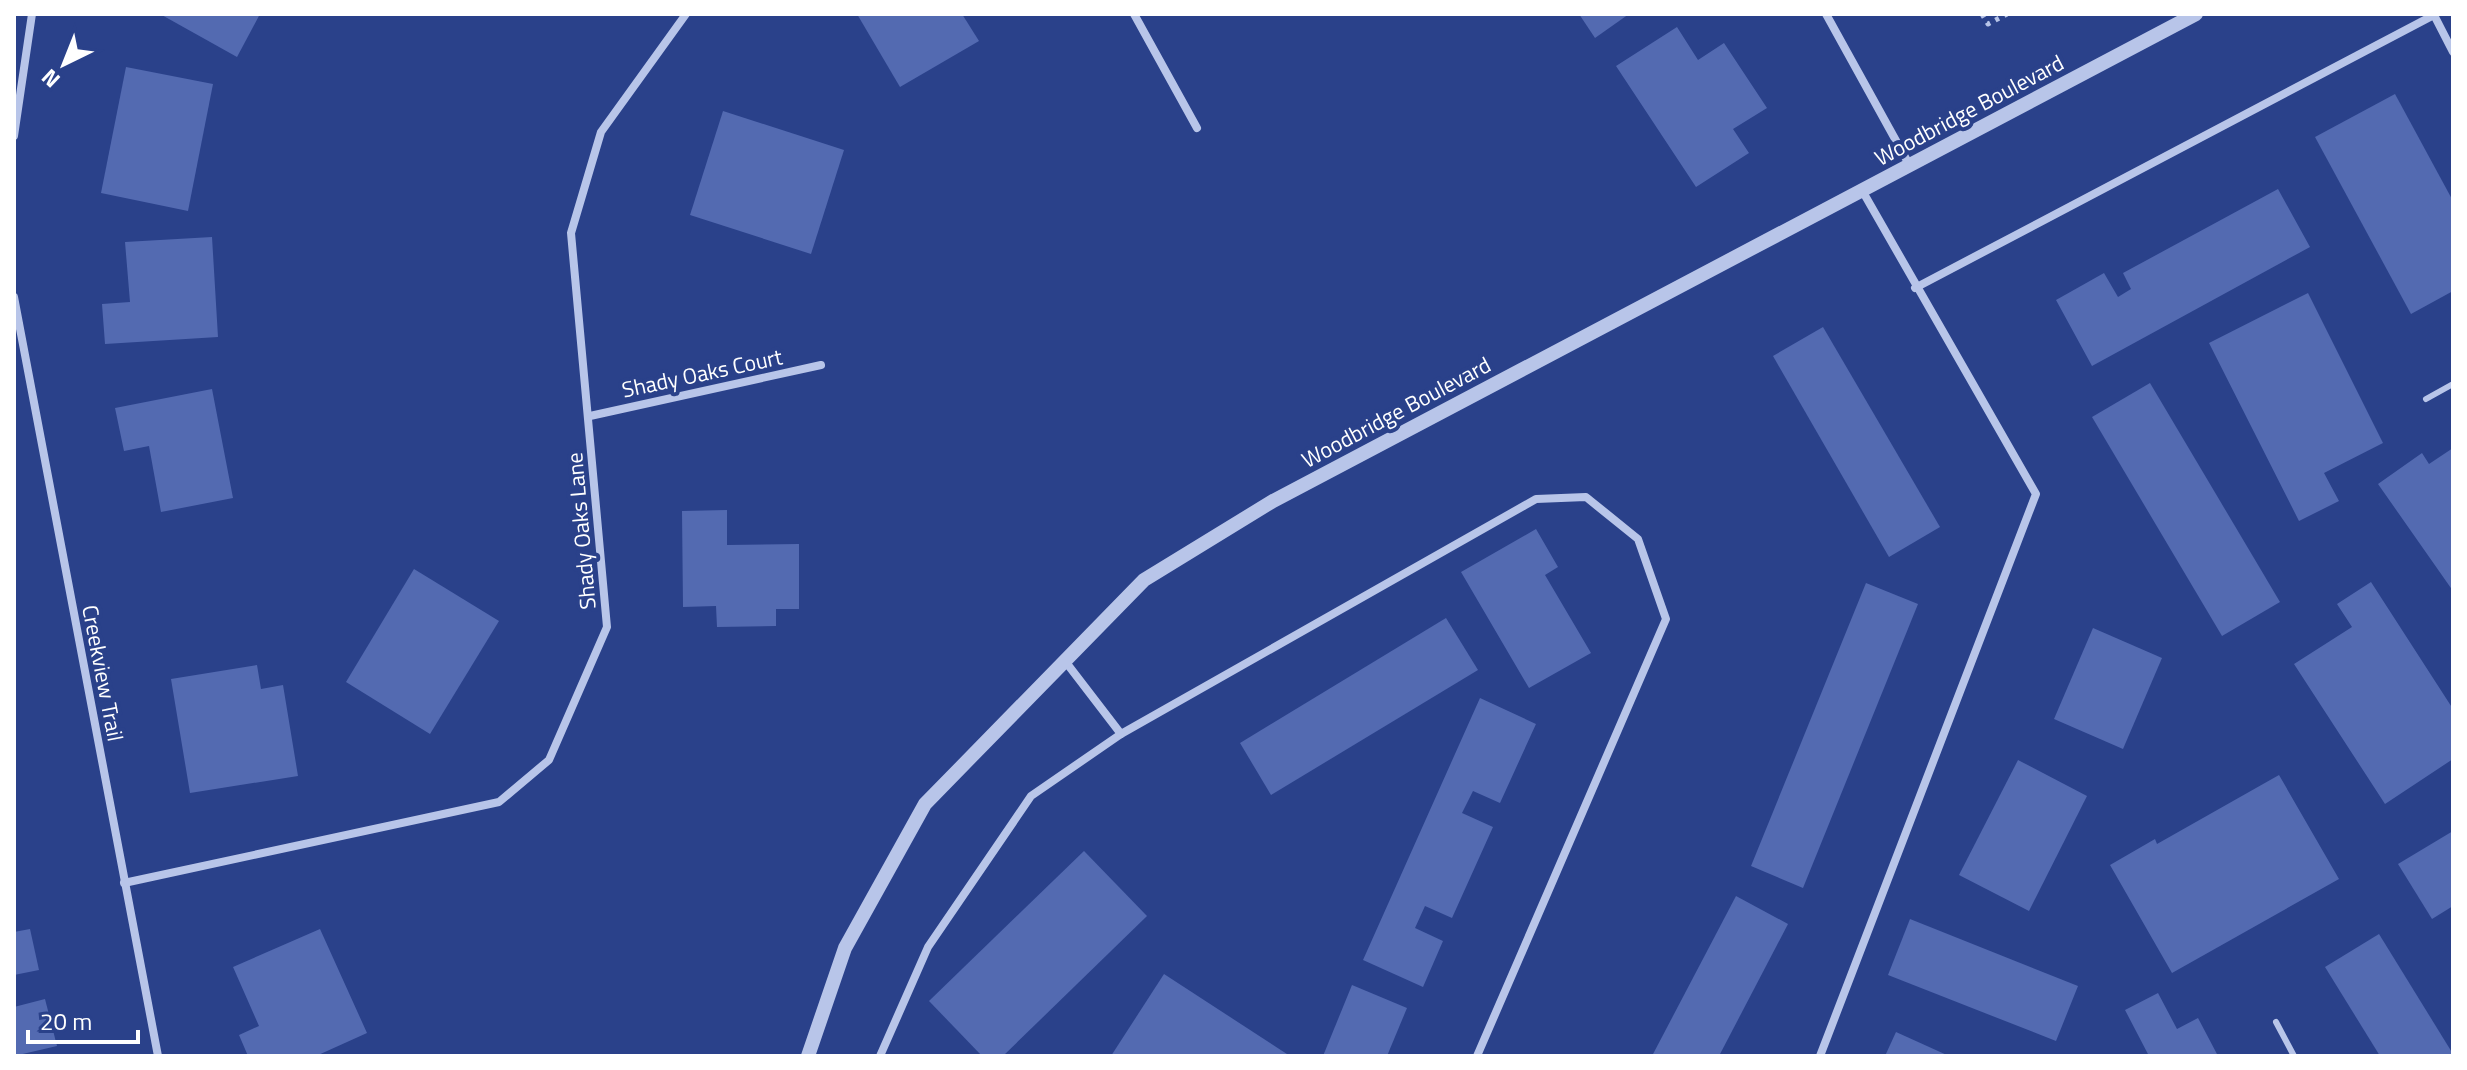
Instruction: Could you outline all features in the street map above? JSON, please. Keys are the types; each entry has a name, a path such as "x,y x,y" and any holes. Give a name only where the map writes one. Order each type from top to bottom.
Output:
{"street":[{"path":"14,136 32,14"},
{"name":"Shady Oaks Lane","path":"124,883 499,802 549,760 607,627 571,233 601,132 686,14"},
{"path":"1134,14 1197,128"},
{"path":"1826,14 1910,167"},
{"name":"Woodbridge Boulevard","path":"808,1056 845,948 925,804 1144,580 1273,501 2196,14"},
{"path":"1915,288 2434,15 2453,52"},
{"path":"1820,1056 2036,494 1915,288 1863,192"},
{"name":"Creekview Trail","path":"14,297 158,1056"},
{"name":"Shady Oaks Court","path":"590,416 821,365"},
{"path":"880,1056 928,947 1031,796 1121,734 1536,499 1586,497 1638,539 1666,619 1477,1056"},
{"path":"1065,661 1121,734"}],"lane":[{"path":"2426,399 2453,384"},
{"path":"2276,1022 2294,1056"}],"path":[{"path":"1982,14 1988,24 2007,14"}],"building":[{"path":"160,14 260,14 237,57"},
{"path":"857,14 962,14 979,41 900,87"},
{"path":"1579,14 1629,14 1595,38"},
{"path":"1677,27 1698,60 1724,43 1767,108 1733,129 1749,153 1696,187 1616,66"},
{"path":"126,67 213,84 188,211 101,193"},
{"path":"2395,94 2453,201 2453,291 2411,314 2315,137"},
{"path":"723,111 844,150 811,254 690,215"},
{"path":"2278,189 2310,247 2092,366 2056,300 2104,273 2118,297 2131,289 2123,273"},
{"path":"212,237 218,337 105,344 102,304 130,302 125,242"},
{"path":"2308,293 2383,443 2324,473 2339,501 2299,521 2209,343"},
{"path":"1823,327 1940,527 1889,557 1773,356"},
{"path":"2150,383 2280,602 2222,636 2092,417"},
{"path":"212,389 233,498 161,512 149,446 124,451 115,408"},
{"path":"2453,448 2453,591 2378,484 2422,453 2429,464"},
{"path":"727,510 727,545 799,544 799,609 776,609 776,626 717,627 716,606 683,607 682,511"},
{"path":"1536,529 1558,567 1545,575 1591,653 1529,688 1461,572"},
{"path":"414,569 499,621 430,734 346,682"},
{"path":"2371,582 2453,709 2453,759 2385,804 2294,664 2352,627 2337,604"},
{"path":"1866,583 1918,604 1803,888 1751,866"},
{"path":"1446,618 1478,670 1271,795 1240,743"},
{"path":"2093,628 2162,658 2123,749 2054,719"},
{"path":"257,665 261,689 283,685 298,776 190,793 171,679"},
{"path":"1480,698 1536,724 1500,803 1473,791 1462,813 1493,827 1452,918 1425,906 1415,928 1443,941 1423,987 1363,960"},
{"path":"2018,760 2087,796 2029,911 1959,875"},
{"path":"2279,775 2339,879 2172,973 2110,865 2155,839 2157,844"},
{"path":"2453,831 2453,906 2432,919 2398,864"},
{"path":"1084,851 1147,916 1003,1056 982,1056 929,1001"},
{"path":"1736,896 1788,924 1719,1056 1652,1056"},
{"path":"1910,919 2078,986 2056,1041 1888,975"},
{"path":"30,929 39,970 14,975 14,932"},
{"path":"320,929 367,1033 316,1056 248,1056 239,1035 259,1026 233,967"},
{"path":"2379,934 2453,1056 2380,1056 2325,967"},
{"path":"1164,974 1290,1056 1111,1056"},
{"path":"1352,985 1407,1008 1387,1056 1323,1056"},
{"path":"2158,993 2177,1029 2198,1018 2218,1056 2149,1056 2125,1010"},
{"path":"45,999 57,1046 14,1056 14,1007"},
{"path":"1896,1032 1949,1056 1885,1056"}]}
